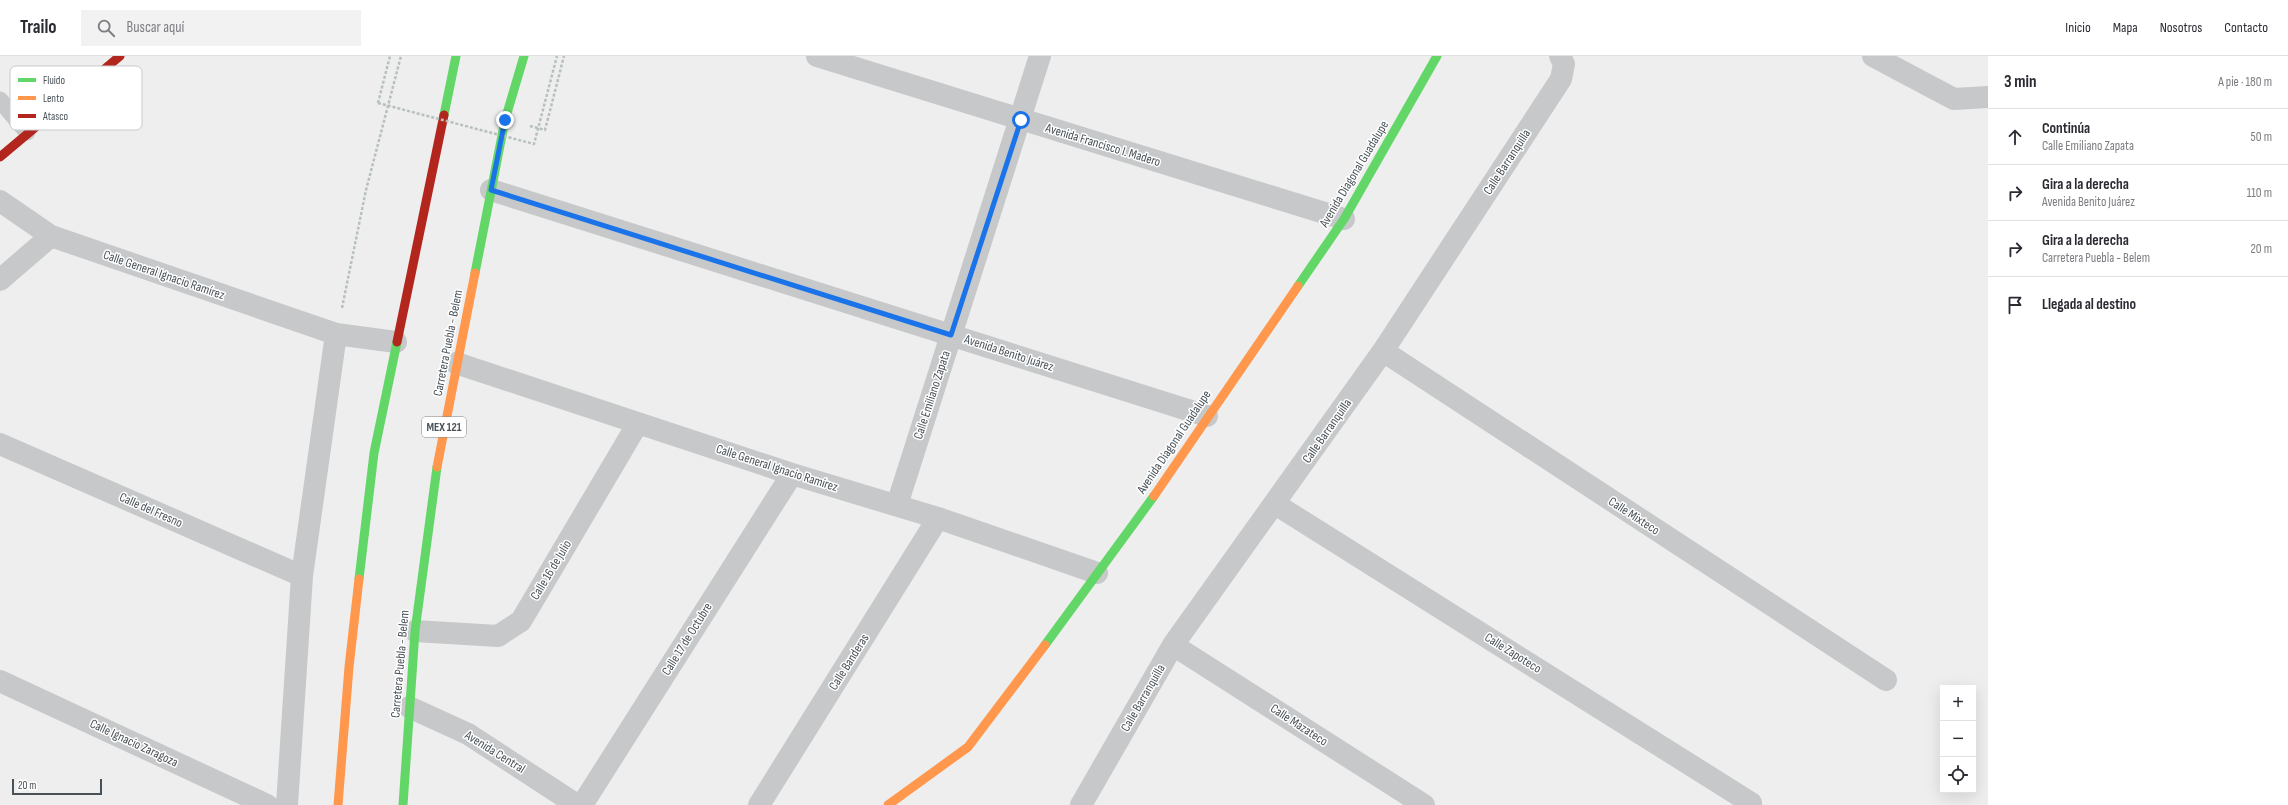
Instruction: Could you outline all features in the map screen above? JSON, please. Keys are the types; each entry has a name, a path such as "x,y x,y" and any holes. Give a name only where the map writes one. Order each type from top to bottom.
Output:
{"main road":[{"path":"108,66 120,56"},
{"path":"338,805 350,667 373,461 396,342 456,56"},
{"name":"Carretera Puebla - Belem","path":"403,805 415,631 433,485 505,120 524,56"},
{"name":"Avenida Diagonal Guadalupe","path":"888,805 968,747 1097,573 1125,538 1207,416 1344,219 1437,56"},
{"path":"0,157 30,130"}],"street":[{"name":"Avenida Francisco I. Madero","path":"817,56 1344,219"},
{"name":"Calle Emiliano Zapata","path":"897,505 1021,120 1040,56"},
{"name":"Calle Barranquilla","path":"1081,805 1173,644 1275,504 1383,351 1561,79 1564,64 1560,56"},
{"path":"1872,56 1954,99 1988,97"},
{"name":"Avenida Benito Juárez","path":"491,190 1207,416"},
{"name":"Calle General Ignacio Ramírez","path":"0,201 51,236 336,334 396,342"},
{"path":"0,280 51,236"},
{"path":"287,805 302,576 336,334"},
{"name":"Calle Mixteco","path":"1383,351 1886,680"},
{"name":"Calle General Ignacio Ramírez","path":"456,364 792,474 938,518 1097,573"},
{"name":"Calle 16 de Julio","path":"415,631 498,636 521,620 638,423"},
{"name":"Calle del Fresno","path":"0,444 302,576"},
{"name":"Calle 17 de Octubre","path":"582,805 792,474"},
{"name":"Calle Zapoteco","path":"1275,504 1751,802"},
{"name":"Calle Banderas","path":"759,805 938,518"},
{"name":"Calle Mazateco","path":"1173,644 1424,805"},
{"name":"Calle Ignacio Zaragoza","path":"0,681 267,805"},
{"name":"Avenida Central","path":"409,707 468,734 576,805"}],"lane":[{"path":"0,100 10,111"}],"path":[{"path":"390,56 378,103 534,144 557,56"},
{"path":"336,334 366,190 401,56"},
{"path":"545,130 564,56"}],"traffic: fast":[{"path":"444,115 456,56"},
{"path":"475,273 505,120 524,56"},
{"path":"1298,286 1344,219 1437,56"},
{"path":"359,579 374,453 397,342"},
{"path":"403,805 415,631 437,467"},
{"path":"1045,645 1154,496"}],"traffic: slow":[{"path":"437,467 475,273"},
{"path":"1154,496 1298,286"},
{"path":"338,805 349,667 359,579"},
{"path":"888,805 968,747 1045,645"}],"traffic: jam":[{"path":"108,66 120,56"},
{"path":"397,342 444,115"},
{"path":"0,157 32,130"}],"route":[{"path":"505,120 491,190 951,335 1021,120"}]}
